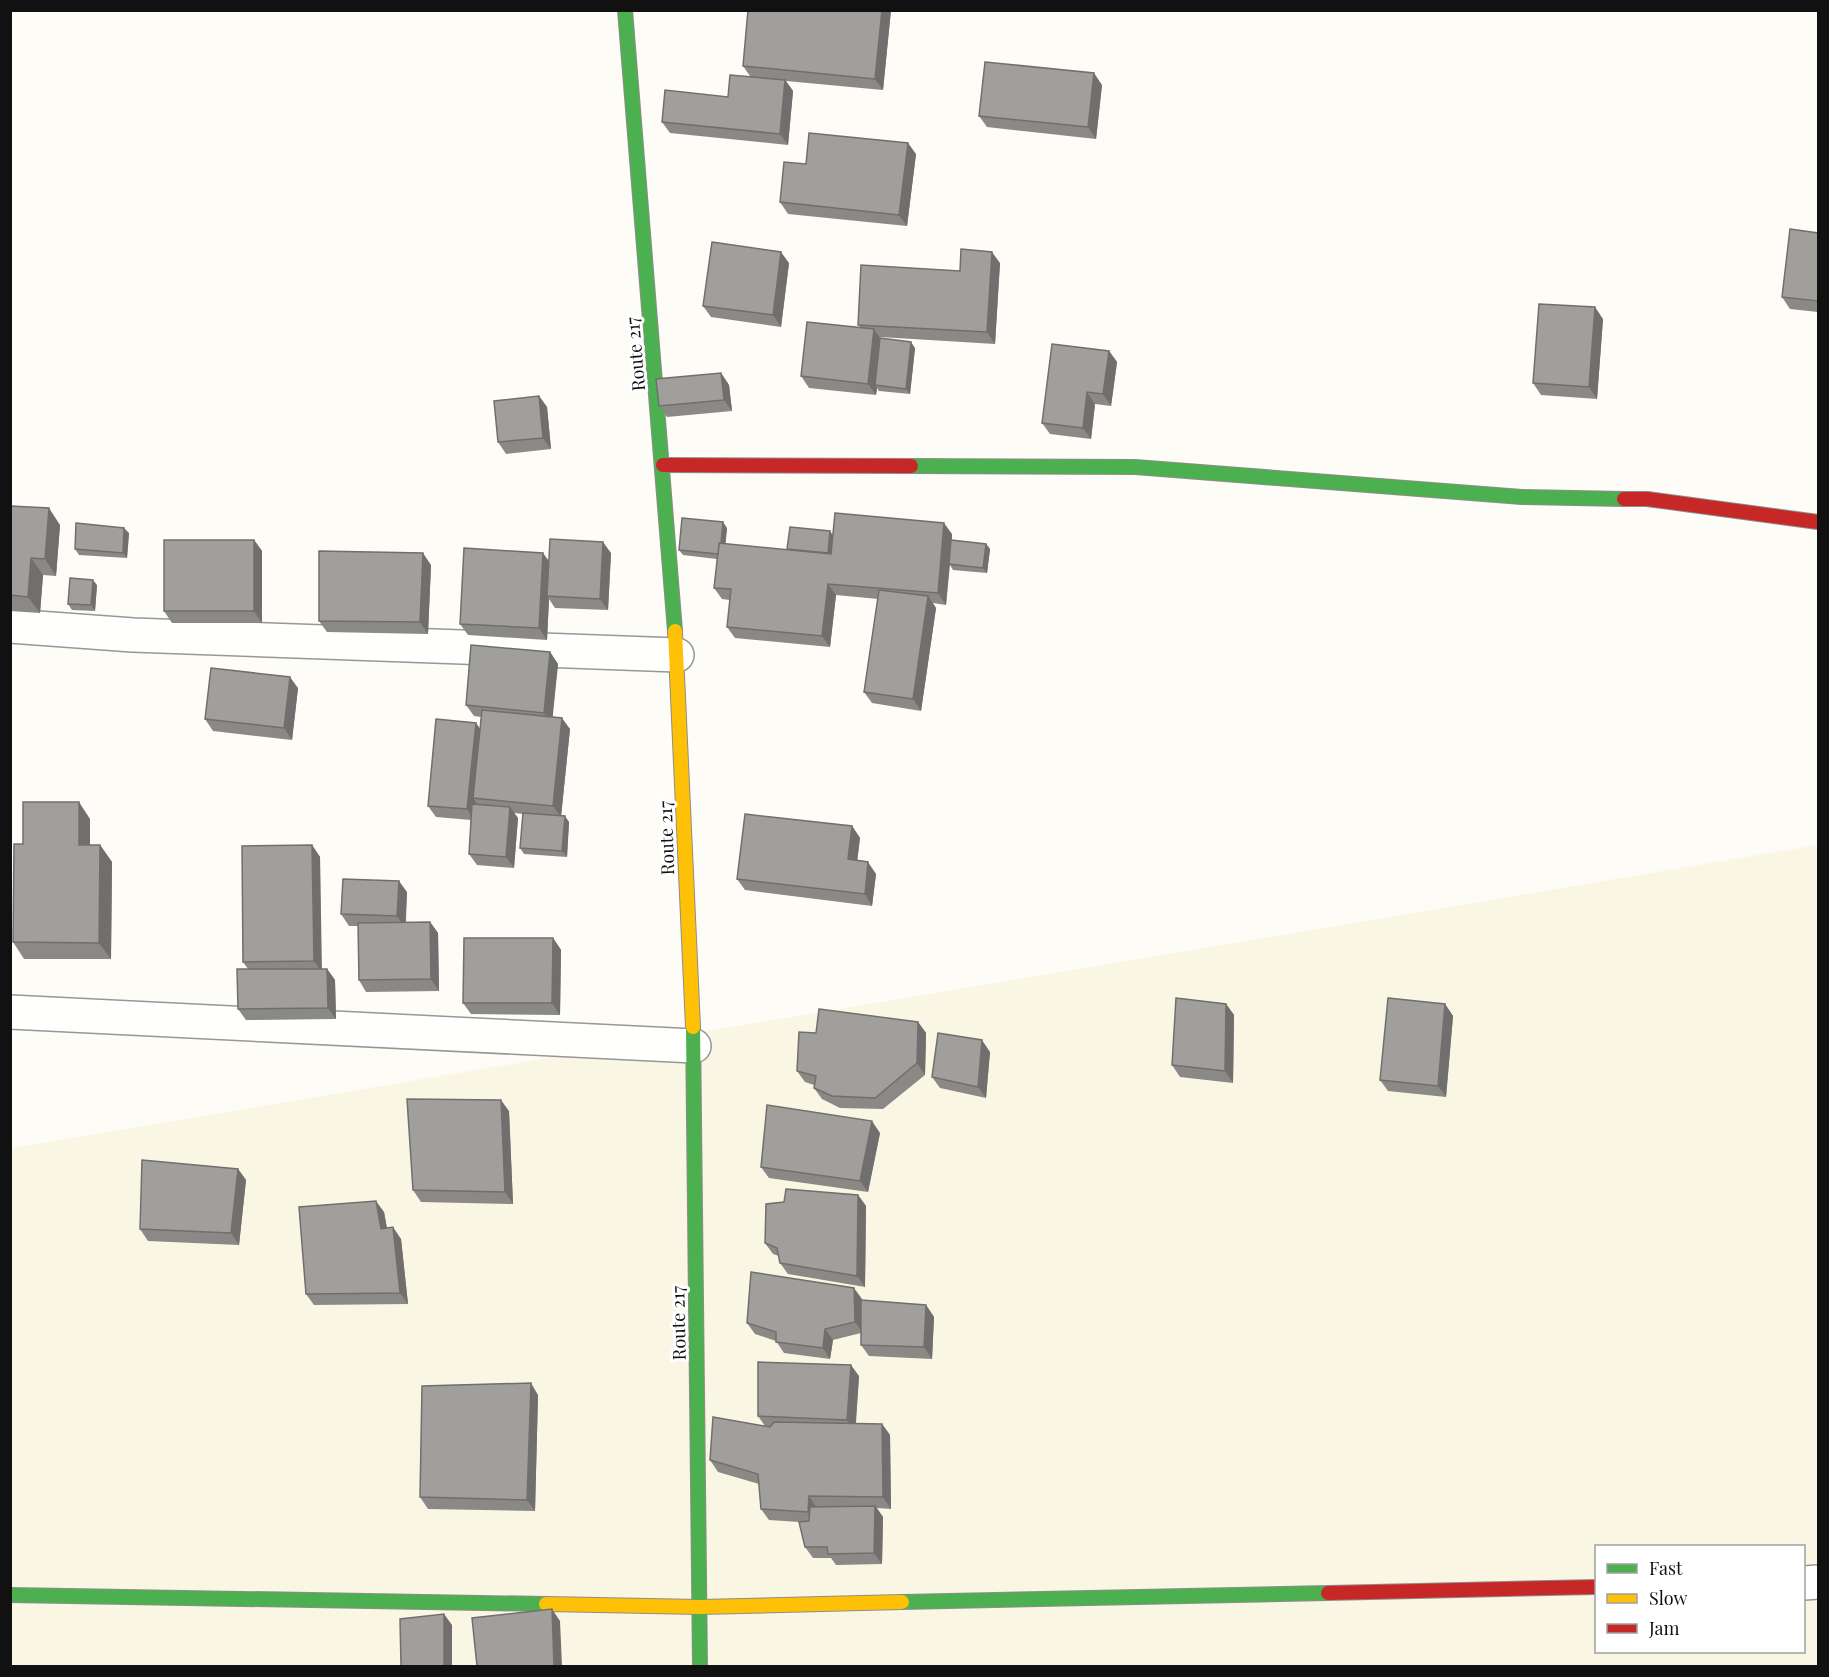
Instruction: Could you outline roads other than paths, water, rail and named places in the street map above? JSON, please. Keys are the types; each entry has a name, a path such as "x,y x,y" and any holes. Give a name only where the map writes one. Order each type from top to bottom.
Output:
{"street":[{"name":"Route 217","path":"625,10 677,655 694,1046 700,1666"},
{"path":"663,465 1135,467 1522,497 1647,499 1818,522"},
{"path":"10,626 133,635 677,655"},
{"path":"10,1012 694,1046"},
{"path":"10,1595 700,1607 1595,1587"}]}
